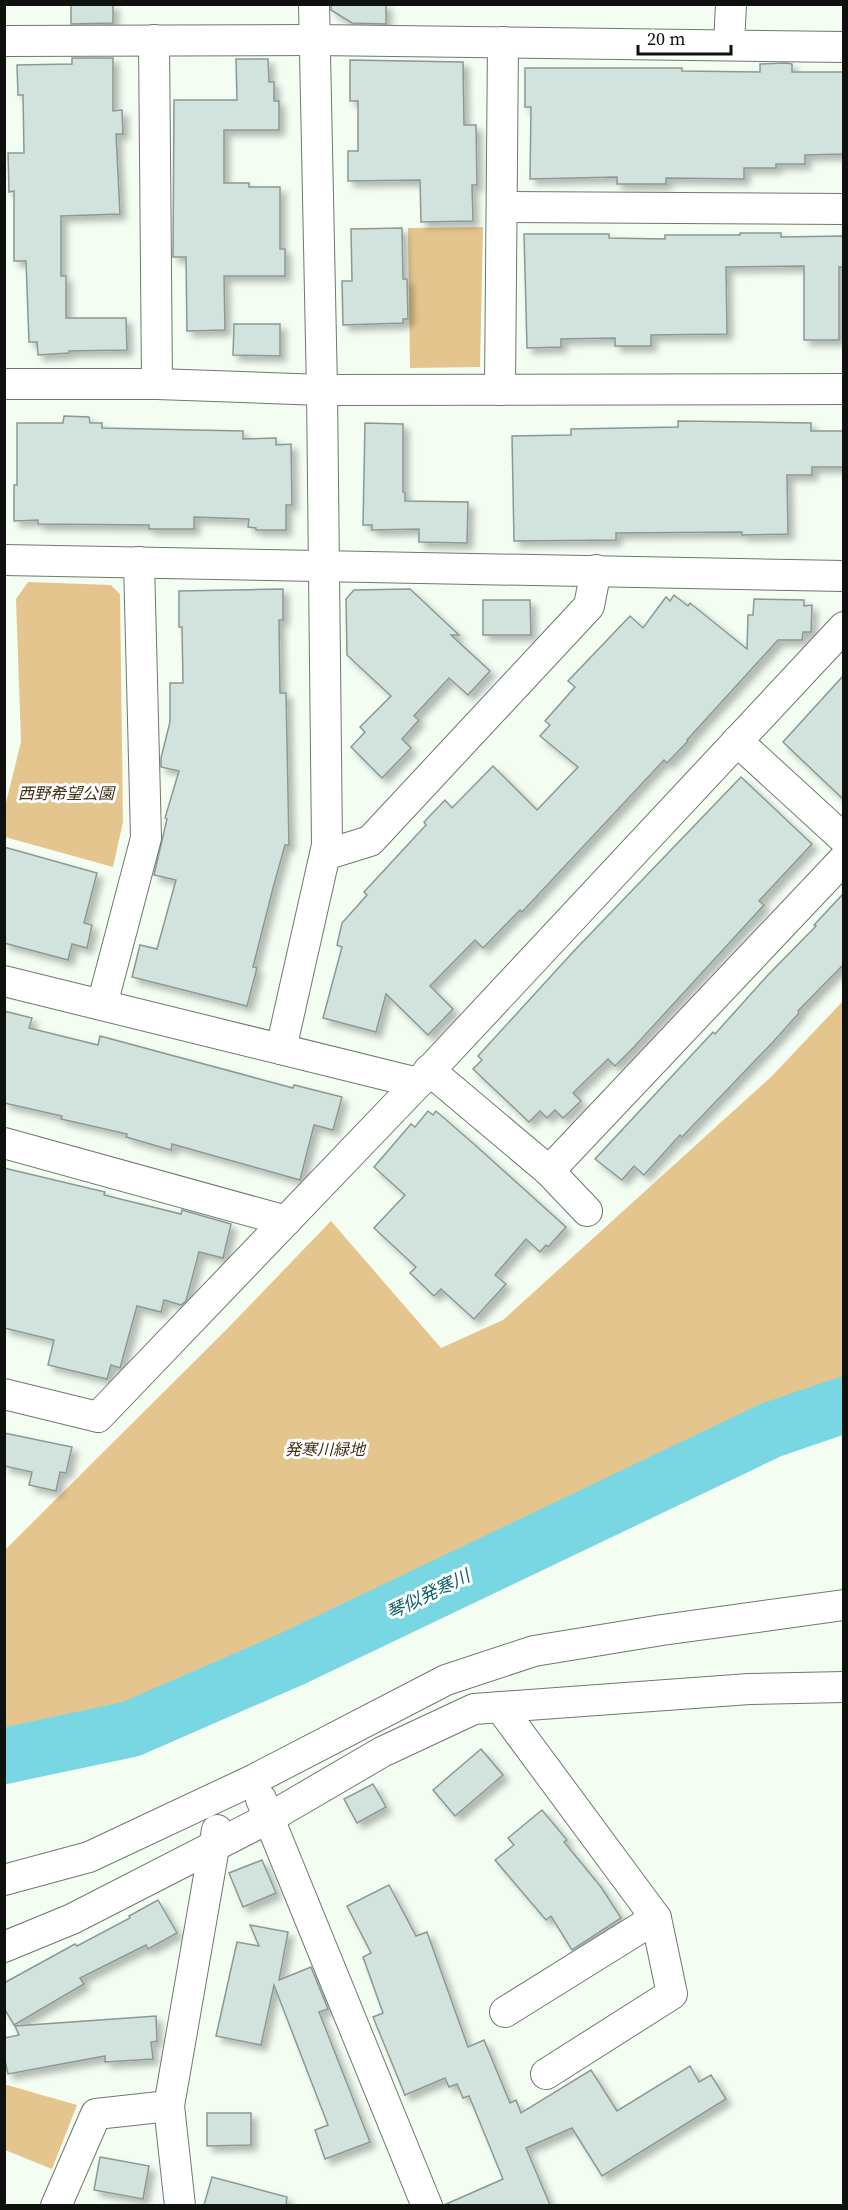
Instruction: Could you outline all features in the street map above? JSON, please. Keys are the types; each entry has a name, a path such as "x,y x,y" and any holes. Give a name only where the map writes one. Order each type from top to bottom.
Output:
{"street":[{"path":"281,1049 327,845 322,390 314,4"},
{"path":"729,45 731,4"},
{"path":"154,40 157,384"},
{"path":"4,41 315,40 843,46"},
{"path":"500,390 503,42"},
{"path":"502,207 843,209"},
{"path":"4,384 157,384 322,390 843,389"},
{"path":"4,560 843,576"},
{"path":"102,1005 146,838 139,562"},
{"path":"325,855 370,841 589,606 596,570"},
{"path":"4,1394 98,1418 424,1076 843,627"},
{"path":"737,741 843,839"},
{"path":"549,1170 843,860"},
{"path":"4,981 281,1049 424,1076 549,1170 587,1211"},
{"path":"4,1143 286,1221"},
{"path":"4,1880 89,1857 253,1780 446,1680 534,1651 843,1605"},
{"path":"4,1947 72,1919 269,1818 382,1752 474,1710 749,1689 843,1687"},
{"path":"501,1707 656,1918 672,1994 546,2074"},
{"path":"253,1780 427,2205"},
{"path":"180,2205 169,2106 217,1833 216,1797"},
{"path":"505,2012 656,1918"},
{"path":"56,2205 96,2114 169,2106"}],"green space":[{"path":"483,227 480,367 410,368 408,228"},
{"name":"西野希望公園","path":"28,582 111,585 120,594 123,822 113,867 5,837 5,807 21,742 16,599"},
{"name":"発寒川緑地","path":"843,1001 843,1383 641,1472 245,1655 139,1714 5,1736 5,1550 227,1329 331,1221 441,1348 503,1320 771,1077"},
{"path":"7,2085 77,2105 52,2169 5,2150 4,2087"}],"building":[{"path":"71,4 113,4 113,23 71,24"},
{"path":"331,4 386,4 386,24 352,23 331,10"},
{"path":"72,58 113,58 113,111 122,110 123,134 116,134 120,214 61,216 61,276 66,276 66,318 126,318 127,350 69,351 69,353 38,355 37,342 29,342 26,261 14,261 14,191 9,192 8,153 24,153 23,95 18,95 17,65 72,64"},
{"path":"236,59 268,59 269,82 274,82 274,101 279,101 279,130 224,130 224,183 249,183 249,187 280,187 280,249 285,249 285,276 224,276 225,330 187,331 186,257 173,257 174,100 237,100"},
{"path":"350,60 463,62 464,125 476,125 477,185 472,185 473,221 421,222 420,180 348,181 348,151 358,151 358,101 350,101"},
{"path":"760,64 792,64 792,72 843,72 843,154 805,155 805,164 776,164 776,168 744,168 744,179 666,178 666,184 617,184 617,177 530,179 531,107 525,107 525,68 682,68 682,71 760,72"},
{"path":"402,228 403,279 407,279 408,319 403,319 403,323 343,325 342,281 352,281 351,229"},
{"path":"740,233 781,233 781,237 843,236 843,267 839,267 839,340 804,340 804,266 726,267 727,334 651,335 651,346 615,346 615,338 561,339 561,347 527,348 524,234 609,234 609,238 665,239 665,235 740,235"},
{"path":"234,324 280,324 280,356 233,355"},
{"path":"64,416 89,417 90,423 102,423 102,428 243,431 243,439 276,438 276,445 291,444 292,505 286,505 286,530 256,530 256,528 248,527 249,519 194,517 194,529 149,529 149,525 38,524 38,520 14,521 14,485 17,485 17,423 63,423"},
{"path":"678,421 811,423 811,431 843,431 843,467 812,467 812,475 787,475 788,534 616,533 616,540 514,541 512,436 571,435 571,429 678,427"},
{"path":"365,423 403,424 405,501 468,502 467,543 419,542 419,529 372,530 372,525 363,525"},
{"path":"283,589 283,620 279,620 280,693 286,693 289,845 285,845 273,888 253,967 257,968 247,1006 132,977 140,945 157,949 176,880 154,875 167,819 165,818 179,771 161,767 161,758 170,722 170,683 183,683 179,591"},
{"path":"410,589 459,635 451,635 490,671 468,695 449,678 414,716 419,720 402,739 411,748 382,778 351,747 365,732 360,727 391,696 347,655 346,599 354,590"},
{"path":"674,595 688,606 690,603 747,649 748,615 753,615 754,599 804,600 804,606 812,605 811,632 803,632 802,640 778,640 688,741 667,763 664,760 522,912 520,910 483,948 475,940 430,986 453,1009 428,1035 386,994 376,1032 323,1018 342,947 337,945 342,923 367,895 364,892 426,825 424,822 445,800 452,808 493,766 537,810 578,767 540,736 550,725 545,721 575,687 568,681 630,616 643,628 666,597 670,601"},
{"path":"483,600 530,600 531,635 483,635"},
{"path":"843,676 843,799 783,742"},
{"path":"741,777 812,844 759,901 764,905 634,1047 615,1066 608,1059 573,1093 581,1101 563,1118 555,1110 547,1118 540,1111 529,1122 473,1069 482,1060 478,1056 573,952"},
{"path":"4,847 97,873 84,923 92,925 87,948 72,944 68,960 4,943"},
{"path":"843,894 843,965 798,1011 799,1013 773,1042 682,1137 680,1135 644,1175 634,1166 622,1180 595,1159 713,1032 715,1034"},
{"path":"4,1011 32,1018 29,1028 98,1045 100,1036 293,1088 294,1085 342,1097 333,1130 314,1125 300,1180 172,1144 171,1150 126,1137 127,1134 4,1103"},
{"path":"428,1111 433,1115 436,1111 566,1227 548,1247 546,1245 540,1252 526,1239 495,1275 506,1284 474,1319 441,1289 434,1296 410,1273 416,1267 374,1228 405,1195 374,1167 411,1124 415,1127"},
{"path":"4,1168 105,1192 104,1195 181,1214 182,1210 231,1224 223,1258 199,1252 186,1301 181,1305 164,1300 161,1312 137,1306 120,1368 111,1365 107,1379 48,1365 54,1340 4,1328"},
{"path":"4,1433 72,1447 66,1473 60,1472 56,1491 29,1485 32,1472 4,1466"},
{"path":"481,1749 503,1775 455,1816 433,1790"},
{"path":"373,1784 386,1807 357,1823 344,1799"},
{"path":"542,1810 567,1840 564,1842 601,1887 621,1918 572,1950 551,1916 546,1920 495,1860 514,1845 508,1838"},
{"path":"262,1860 276,1893 243,1907 229,1873"},
{"path":"389,1885 416,1936 427,1932 468,2047 484,2040 510,2103 516,2100 521,2113 591,2070 617,2111 690,2066 699,2082 711,2075 726,2099 602,2176 572,2128 526,2148 550,2205 444,2205 503,2179 469,2096 463,2098 457,2084 449,2087 445,2078 405,2095 373,2017 383,2013 363,1957 371,1953 347,1906"},
{"path":"158,1900 177,1933 148,1949 146,1945 80,1978 84,1984 14,2025 4,2008 4,1983 75,1944 77,1946 130,1918 129,1916"},
{"path":"250,1925 288,1932 279,1980 311,1967 328,2009 319,2012 370,2142 325,2159 315,2130 328,2125 274,1985 261,2045 216,2036 237,1942 259,1946"},
{"path":"156,2016 157,2041 151,2042 153,2059 105,2062 105,2056 8,2074 4,2056 4,2038 19,2035 15,2026"},
{"path":"207,2113 251,2113 251,2145 207,2146"},
{"path":"100,2157 149,2166 143,2199 94,2190"},
{"path":"212,2177 287,2197 286,2205 204,2205"}],"waterway":[{"name":"琴似発寒川","path":"4,1756 131,1729 294,1658 771,1430 844,1405"}]}
